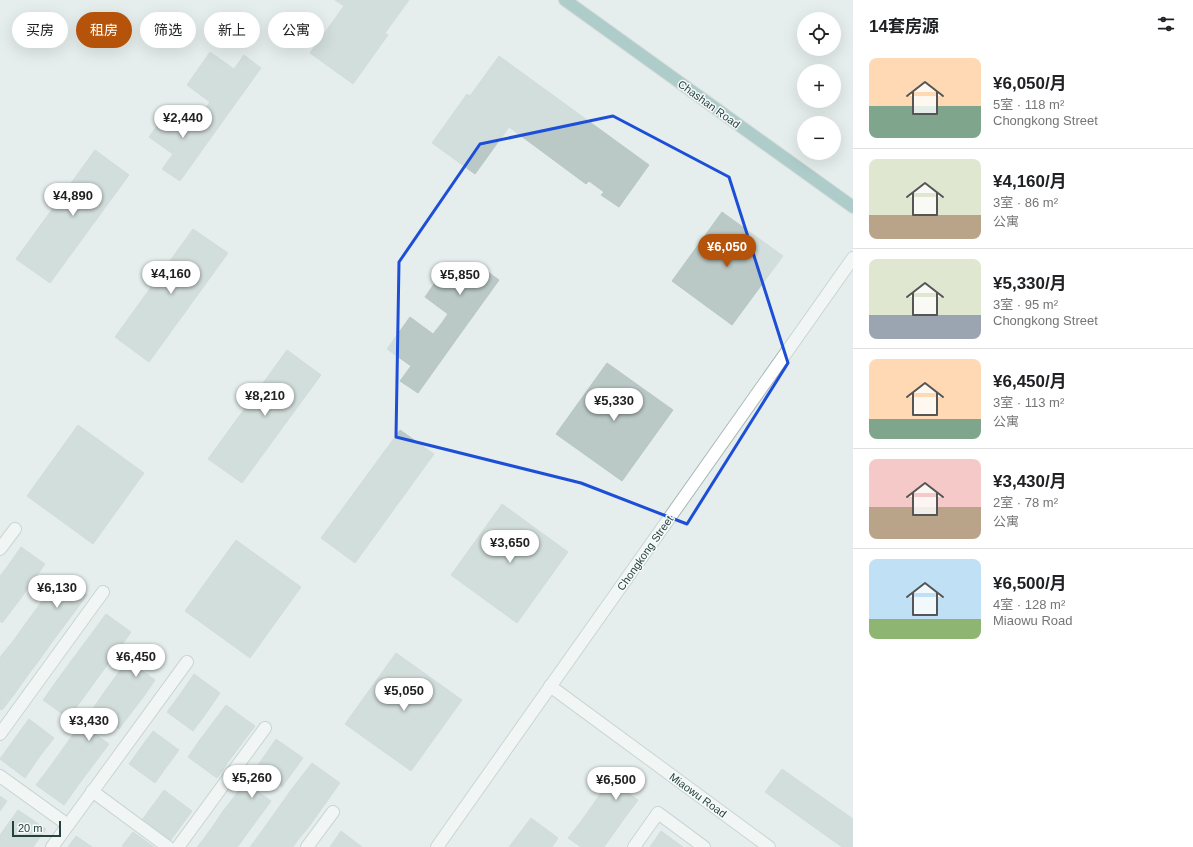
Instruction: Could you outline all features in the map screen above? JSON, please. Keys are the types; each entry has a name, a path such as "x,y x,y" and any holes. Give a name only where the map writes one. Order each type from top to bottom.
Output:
{"main road":[{"name":"Chashan Road","path":"565,0 853,207"}],"street":[{"name":"Chongkong Street","path":"437,847 853,258"},
{"path":"0,549 15,529"},
{"path":"0,734 103,592"},
{"path":"52,847 187,662"},
{"name":"Miaowu Road","path":"550,686 769,847"},
{"path":"178,847 265,728"},
{"path":"0,776 68,825"},
{"path":"92,791 168,847"},
{"path":"307,847 333,812"},
{"path":"634,847 658,814 704,847"}],"highlighted area":[{"path":"613,116 729,177 788,363 687,524 581,483 396,437 399,262 480,144"}],"building":[{"path":"335,0 409,0 385,33 388,35 353,84 310,53 314,48 324,48 324,34 344,6"},
{"path":"210,52 234,69 244,55 261,68 220,125 203,112 210,102 187,85"},
{"path":"499,56 649,165 619,207 601,195 604,192 589,181 586,184 509,127 475,174 432,143 467,94 470,96"},
{"path":"172,105 195,122 203,112 220,125 180,181 162,169 173,154 149,137"},
{"path":"95,150 129,175 50,283 16,259"},
{"path":"722,212 783,256 732,325 672,281"},
{"path":"193,229 228,253 149,362 115,337"},
{"path":"448,264 472,281 481,267 499,280 458,337 441,324 448,314 425,297"},
{"path":"410,317 433,334 441,324 458,337 418,393 400,381 411,366 387,349"},
{"path":"287,350 321,375 242,483 208,459"},
{"path":"607,363 673,410 622,481 556,434"},
{"path":"78,425 144,473 93,544 27,496"},
{"path":"400,430 434,454 355,563 321,538"},
{"path":"502,504 568,552 517,623 451,575"},
{"path":"236,540 301,587 250,658 185,611"},
{"path":"21,547 45,564 31,584 7,567"},
{"path":"7,567 31,584 18,602 0,588 0,576"},
{"path":"61,575 87,595 52,642 26,623"},
{"path":"0,588 18,602 2,623 0,621"},
{"path":"106,614 131,632 117,652 92,633"},
{"path":"26,623 52,642 40,659 14,640"},
{"path":"92,633 117,652 102,672 77,653"},
{"path":"14,640 40,659 28,675 1,656"},
{"path":"77,653 102,672 84,697 58,679"},
{"path":"396,653 462,700 411,771 345,724"},
{"path":"1,656 28,675 13,696 0,686"},
{"path":"128,660 155,680 144,696 116,676"},
{"path":"194,674 220,693 207,712 181,693"},
{"path":"116,676 144,696 131,713 103,694"},
{"path":"58,679 84,697 68,718 43,700"},
{"path":"0,686 13,696 2,710 0,709"},
{"path":"181,693 207,712 193,731 167,712"},
{"path":"103,694 131,713 119,729 92,710"},
{"path":"226,705 255,726 228,762 199,741"},
{"path":"29,719 54,738 40,756 15,738"},
{"path":"81,724 109,744 97,760 69,740"},
{"path":"153,731 179,750 165,769 139,750"},
{"path":"15,738 40,756 25,778 0,759"},
{"path":"276,739 303,758 282,787 256,768"},
{"path":"69,740 97,760 79,784 52,764"},
{"path":"199,741 228,762 217,778 188,757"},
{"path":"139,750 165,769 155,783 129,764"},
{"path":"312,763 340,783 320,811 291,790"},
{"path":"52,764 79,784 64,805 36,785"},
{"path":"782,769 853,819 853,847 842,847 765,792"},
{"path":"610,780 638,800 621,823 594,803"},
{"path":"245,782 271,801 260,816 234,797"},
{"path":"164,790 192,811 170,841 142,820"},
{"path":"291,790 320,811 308,828 279,807"},
{"path":"0,796 7,801 0,811"},
{"path":"234,797 260,816 249,831 223,811"},
{"path":"594,803 621,823 609,840 582,820"},
{"path":"279,807 308,828 297,841 269,821"},
{"path":"18,810 46,829 33,847 30,847 5,828"},
{"path":"223,811 249,831 239,845 213,826"},
{"path":"531,818 558,838 552,847 509,847"},
{"path":"582,820 609,840 604,847 581,847 568,838"},
{"path":"269,821 297,841 293,847 276,847 259,835"},
{"path":"213,826 239,845 237,847 211,847 202,841"},
{"path":"5,828 30,847 0,847 0,835"},
{"path":"341,831 362,847 330,847"},
{"path":"661,831 683,847 650,847"},
{"path":"133,832 154,847 122,846"},
{"path":"259,835 276,847 250,847"},
{"path":"76,836 92,847 68,847"},
{"path":"202,841 211,847 197,847"}]}
